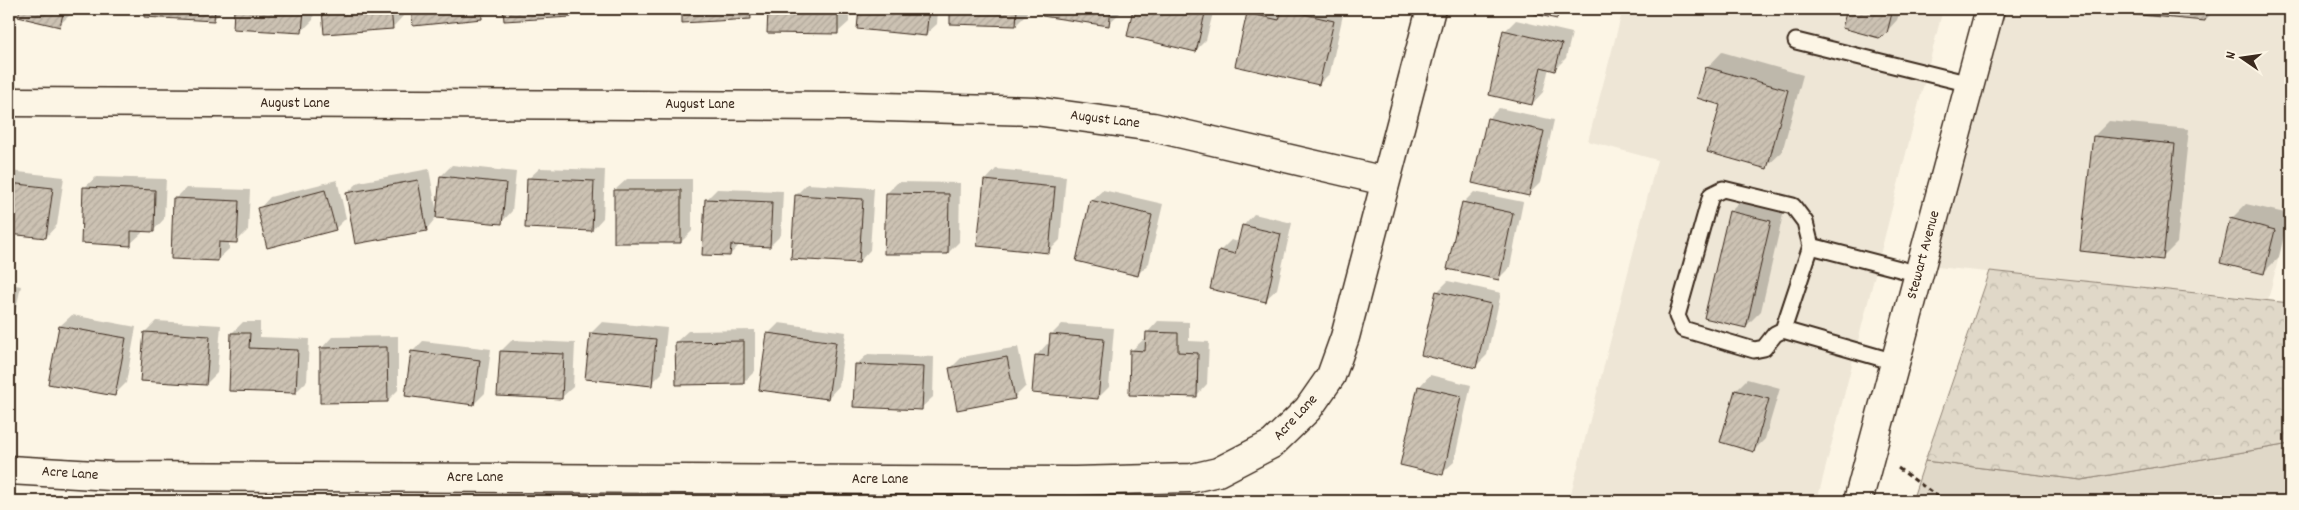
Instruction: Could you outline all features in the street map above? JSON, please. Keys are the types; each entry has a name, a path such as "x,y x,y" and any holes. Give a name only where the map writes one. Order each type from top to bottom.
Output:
{"street":[{"name":"Acre Lane","path":"9,470 122,476 1075,481 1192,478 1218,472 1272,444 1308,409 1331,376 1345,337 1431,9"},
{"name":"Stewart Avenue","path":"1858,501 1990,9"},
{"name":"August Lane","path":"9,102 836,106 1035,111 1153,127 1385,181"}],"lane":[{"path":"1796,41 1970,84"},
{"path":"1784,330 1811,246 1805,222 1792,206 1723,189 1710,195 1677,316 1683,329 1754,350 1764,348 1775,334 1784,330 1895,362"},
{"path":"1811,246 1919,274"}],"path":[{"path":"1872,449 1944,501"}],"shaded area":[{"path":"1623,9 1943,9 1817,501 1569,501 1657,160 1588,141"},
{"path":"2003,9 2290,9 2290,212 2268,300 1937,267 1937,259"}],"green space":[{"path":"1990,271 2290,303 2290,444 2081,480 1925,461"},
{"path":"2290,444 2290,501 1912,501 1925,461 2081,480"}],"building":[{"path":"20,9 64,9 60,27 18,17"},
{"path":"144,9 215,9 214,21 144,17"},
{"path":"234,9 304,9 302,33 233,29"},
{"path":"322,9 391,9 393,29 324,34"},
{"path":"411,9 481,9 482,19 413,26"},
{"path":"503,9 571,9 571,17 504,21"},
{"path":"607,9 656,9 655,13"},
{"path":"682,9 750,9 751,19 682,23"},
{"path":"768,9 838,9 838,34 767,33"},
{"path":"859,9 929,9 926,36 857,29"},
{"path":"950,9 1017,9 1016,26 950,24"},
{"path":"1043,9 1111,9 1109,26 1042,16"},
{"path":"1133,9 1206,9 1196,52 1127,36"},
{"path":"1282,9 1334,21 1319,85 1235,66 1247,13 1279,20"},
{"path":"1512,9 1559,9 1557,19"},
{"path":"1847,9 1893,9 1887,33 1879,38 1842,28"},
{"path":"2130,9 2207,9 2205,21 2129,14"},
{"path":"1503,30 1562,44 1555,71 1541,67 1532,105 1489,95"},
{"path":"1706,67 1788,90 1767,169 1707,152 1720,105 1697,98"},
{"path":"1487,118 1544,131 1529,196 1472,183"},
{"path":"2093,136 2175,144 2163,260 2080,251"},
{"path":"440,176 506,183 502,224 436,218"},
{"path":"527,178 594,181 592,231 525,228"},
{"path":"418,180 427,231 355,244 346,193"},
{"path":"984,180 1055,187 1049,253 977,246"},
{"path":"9,183 53,188 46,238 9,234"},
{"path":"83,187 155,190 154,232 131,231 131,246 81,243"},
{"path":"325,190 336,230 267,248 257,208"},
{"path":"614,190 681,190 681,243 614,243"},
{"path":"886,193 949,194 948,254 884,254"},
{"path":"795,195 863,199 859,263 791,259"},
{"path":"173,198 239,201 237,243 219,242 218,261 171,259"},
{"path":"705,199 772,202 770,247 731,245 730,256 702,255"},
{"path":"1090,200 1152,215 1138,276 1076,261"},
{"path":"1462,202 1513,213 1499,280 1447,269"},
{"path":"1729,211 1771,221 1746,328 1704,318"},
{"path":"2230,218 2275,230 2264,274 2220,263"},
{"path":"1242,225 1281,234 1266,302 1210,289 1219,250 1235,254"},
{"path":"1436,291 1491,304 1476,368 1421,355"},
{"path":"59,326 126,338 115,396 48,384"},
{"path":"144,332 210,336 206,385 140,381"},
{"path":"1146,332 1178,333 1178,352 1198,353 1197,397 1129,395 1130,350 1145,351"},
{"path":"231,333 250,333 249,348 298,350 296,393 229,391"},
{"path":"590,333 656,339 652,386 585,379"},
{"path":"767,333 836,342 828,399 759,390"},
{"path":"1050,334 1104,339 1098,399 1032,393 1035,355 1048,356"},
{"path":"744,341 744,384 676,385 675,342"},
{"path":"387,347 388,402 320,403 320,348"},
{"path":"411,351 480,360 474,405 405,396"},
{"path":"500,351 564,354 562,399 497,396"},
{"path":"1007,357 1015,399 957,410 949,368"},
{"path":"855,364 924,367 922,410 853,407"},
{"path":"1418,386 1461,396 1443,475 1400,465"},
{"path":"1735,390 1769,399 1754,452 1720,442"}]}
